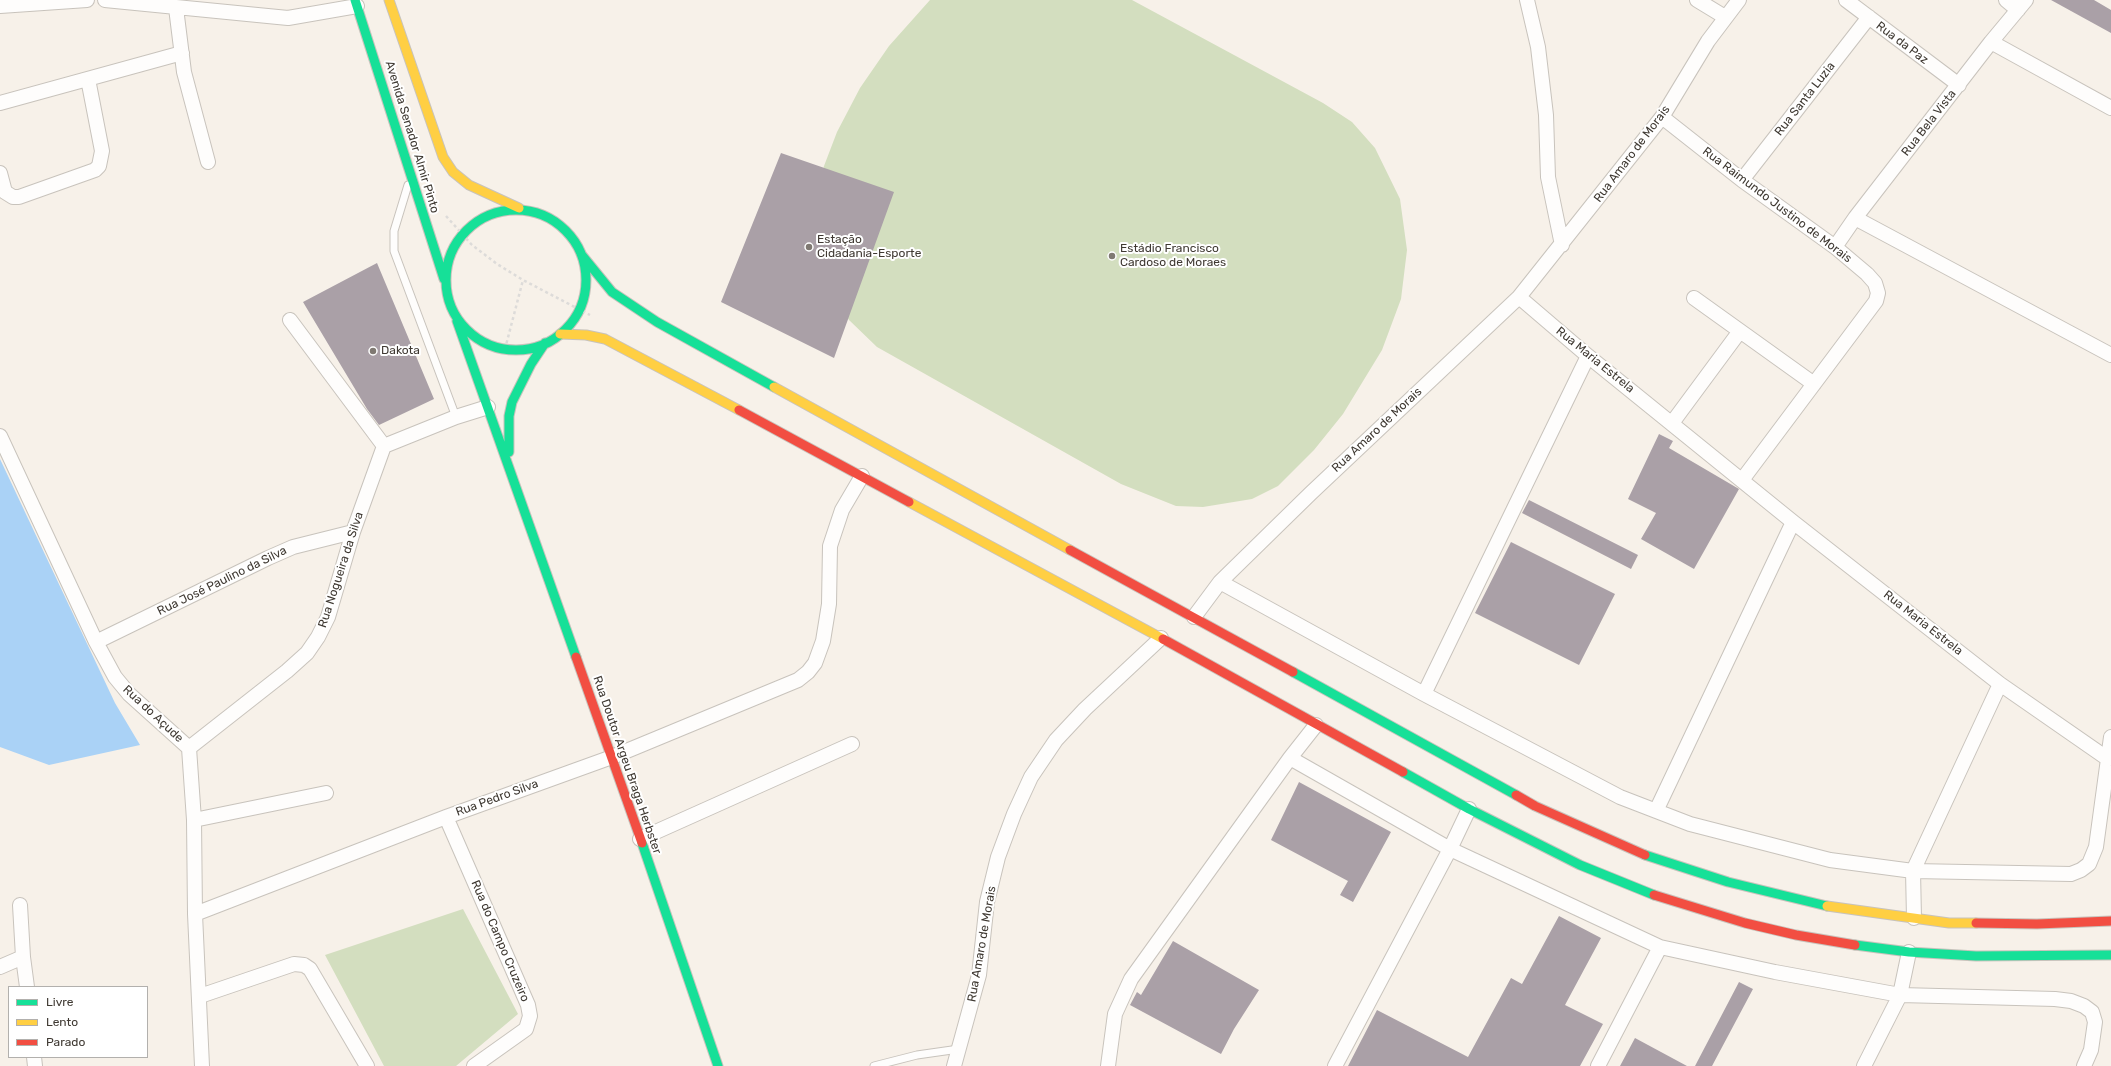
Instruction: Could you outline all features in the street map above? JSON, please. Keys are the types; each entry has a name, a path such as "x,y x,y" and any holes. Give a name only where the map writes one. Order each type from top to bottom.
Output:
{"main road":[{"name":"Avenida Senador Almir Pinto","path":"389,0 434,133 446,162 453,172 469,185 520,209"},
{"name":"Avenida Senador Almir Pinto","path":"356,3 412,174 445,282"},
{"path":"581,254 585,271 585,288 580,310 560,334 545,344 523,350 505,349 484,343 469,333 456,321 449,302 445,282 447,262 455,243 483,217 501,210 520,209 540,213 557,222 571,236 581,254 612,292 657,322 1535,806 1636,852 1722,880 1840,909 1949,922 2037,924 2111,921"},
{"name":"Rua Doutor Argeu Braga Herbster","path":"456,321 612,757 718,1066"},
{"path":"560,334 586,335 605,339 623,347 1161,638 1469,809 1580,865 1684,905 1745,923 1796,935 1909,952 1976,956 2111,955"},
{"name":"Rua Doutor Argeu Braga Herbster","path":"510,473 508,440 512,402 531,364 545,344"}],"street":[{"path":"1,4 87,0"},
{"path":"105,0 288,18 356,3"},
{"path":"1527,0 1538,47 1546,115 1548,177 1562,245"},
{"path":"1697,0 1726,17"},
{"name":"Rua Amaro de Morais","path":"1194,617 1220,582 1316,488 1519,297 1562,245 1662,117 1708,42 1739,0"},
{"name":"Rua da Paz","path":"1846,0 1959,85"},
{"path":"2006,0 2022,5"},
{"name":"Rua Bela Vista","path":"1834,247 1991,42 2022,5"},
{"path":"176,8 184,72 208,162"},
{"name":"Rua Santa Luzia","path":"1742,180 1869,18"},
{"path":"1991,42 2111,108"},
{"path":"0,103 182,53"},
{"path":"0,173 5,192 13,197 19,197 96,170 100,166 102,151 88,79"},
{"name":"Rua Raimundo Justino de Morais","path":"1662,117 1742,180 1834,247 1867,274 1875,283 1878,293 1876,301 1814,384"},
{"path":"1855,218 2111,355"},
{"name":"Rua Maria Estrela","path":"1519,297 1588,356 1794,522 2000,684 2108,759"},
{"path":"1694,298 1814,384 1742,480"},
{"path":"290,320 384,446 456,417 488,407"},
{"path":"1672,423 1740,332"},
{"path":"1424,694 1588,356"},
{"name":"Rua do Açude","path":"0,436 96,642 115,677 129,694 189,748 194,820 195,914 200,996 202,1066"},
{"name":"Rua Nogueira da Silva","path":"189,748 287,672 307,653 318,637 328,617 353,532 384,446"},
{"name":"Rua Pedro Silva","path":"195,914 446,817 612,757 798,680 808,672 814,663 823,641 829,604 830,546 842,510 862,476"},
{"path":"1656,811 1794,522"},
{"name":"Rua José Paulino da Silva","path":"96,642 293,547 353,532"},
{"path":"1220,582 1424,694 1620,797 1690,824 1830,860 1913,871 2071,874 2081,870 2089,864 2096,847 2111,737"},
{"name":"Rua Amaro de Morais","path":"954,1066 978,975 987,902 998,857 1014,814 1031,777 1056,740 1085,710 1161,638"},
{"path":"1914,918 1913,871 2000,684"},
{"path":"1108,1066 1115,1014 1131,979 1290,758 1316,725"},
{"path":"640,839 852,744"},
{"path":"1290,758 1450,849 1660,946 1775,972 1900,995 2055,999 2071,1001 2084,1006 2092,1012 2095,1022 2091,1050 2084,1066"},
{"path":"194,820 326,793"},
{"path":"1335,1066 1450,849 1469,809"},
{"name":"Rua do Campo Cruzeiro","path":"446,817 528,1005 530,1016 526,1029 474,1066"},
{"path":"20,904 23,957 27,986"},
{"path":"1598,1066 1660,946"},
{"path":"1864,1066 1900,995 1909,952"},
{"path":"0,967 23,957"},
{"path":"200,996 294,964 304,965 310,969 367,1066"}],"lane":[{"path":"412,174 398,212 394,231 394,251 456,417"},
{"path":"874,1066 917,1055 959,1049"}],"path":[{"path":"505,349 523,280"}],"green space":[{"name":"Estádio Francisco Cardoso de Moraes","path":"930,0 1132,0 1323,103 1352,122 1375,148 1400,199 1407,250 1401,299 1382,350 1343,414 1314,450 1278,486 1252,499 1203,507 1176,506 1121,484 877,347 849,320 829,288 816,198 824,166 837,132 860,88 889,46"},
{"path":"463,909 518,1014 456,1066 384,1066 325,955"}],"water":[{"path":"0,459 115,703 140,745 49,765 0,747"}],"building":[{"path":"2051,0 2094,0 2111,10 2111,33"},
{"name":"Estação Cidadania-Esporte","path":"781,153 894,192 834,358 721,302"},
{"name":"Dakota","path":"377,263 434,399 379,425 367,409 303,302"},
{"path":"1659,434 1673,441 1669,448 1739,489 1694,569 1641,539 1656,513 1628,499"},
{"path":"1529,500 1638,555 1631,569 1522,513"},
{"path":"1511,542 1615,594 1579,665 1475,613"},
{"path":"1299,782 1391,832 1353,902 1340,895 1348,881 1271,840"},
{"path":"1559,916 1601,938 1565,1005 1603,1024 1580,1066 1348,1066 1377,1010 1468,1057 1511,978 1522,984"},
{"path":"1173,941 1259,990 1234,1029 1221,1054 1130,1005 1137,992 1141,995"},
{"path":"1739,982 1753,989 1712,1066 1695,1066"},
{"path":"1635,1038 1687,1066 1620,1066"}],"traffic: fast":[{"path":"355,0 444,279"},
{"path":"523,210 543,215 566,230 581,253 585,266 586,280 585,294 581,307 566,330 543,345 530,349 509,350 489,345 466,330 451,307 447,294 446,273 451,253 466,230 489,215 502,211 523,210"},
{"path":"581,254 612,292 657,322 774,387"},
{"path":"457,321 576,657"},
{"path":"509,452 509,416 512,402 531,364 545,343"},
{"path":"1293,672 1516,795"},
{"path":"1403,772 1469,809 1580,865 1654,895"},
{"path":"642,843 718,1066"},
{"path":"1645,855 1728,882 1827,906"},
{"path":"1855,945 1909,952 1976,956 2111,955"}],"traffic: slow":[{"path":"389,0 443,157 453,172 469,185 519,208"},
{"path":"560,334 586,335 605,339 739,410"},
{"path":"774,387 1070,550"},
{"path":"909,502 1163,639"},
{"path":"1827,906 1949,923 1976,923"}],"traffic: jam":[{"path":"739,410 909,502"},
{"path":"1070,550 1293,672"},
{"path":"1163,639 1403,772"},
{"path":"576,657 642,843"},
{"path":"1516,795 1535,806 1645,855"},
{"path":"1654,895 1745,923 1796,935 1855,945"},
{"path":"1976,923 2037,924 2111,921"}],"place":[{"name":"Estação Cidadania-Esporte","path":"809,247"},
{"name":"Estádio Francisco Cardoso de Moraes","path":"1112,256"},
{"name":"Dakota","path":"373,351"}]}
